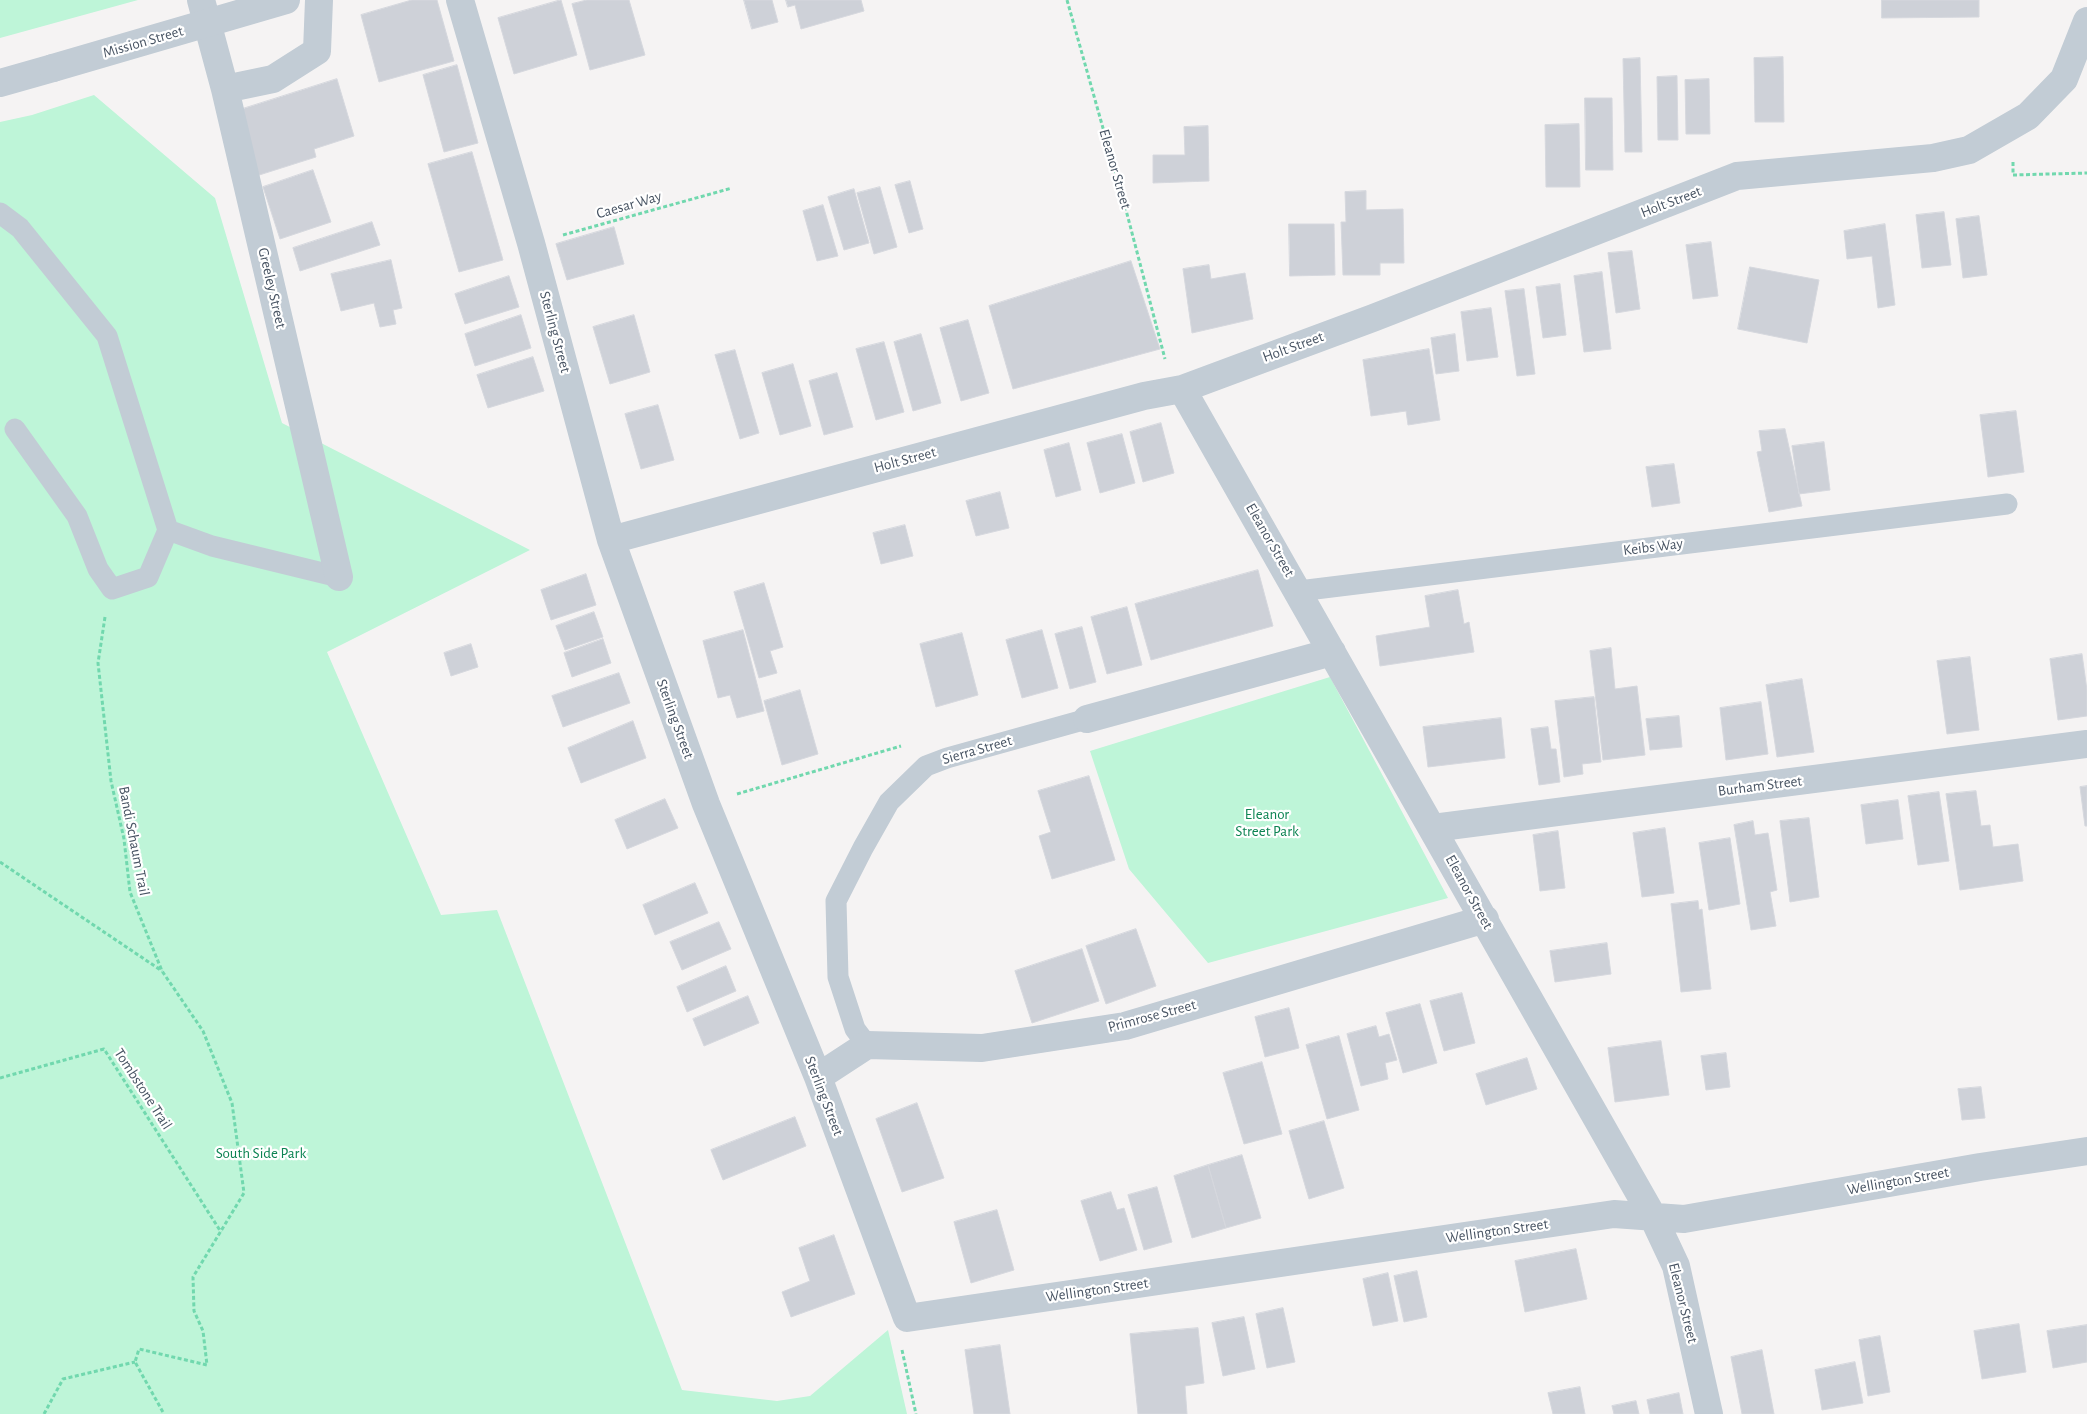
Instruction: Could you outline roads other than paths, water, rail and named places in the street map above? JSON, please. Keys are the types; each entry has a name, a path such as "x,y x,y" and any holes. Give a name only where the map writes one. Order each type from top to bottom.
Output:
{"street":[{"name":"Greeley Street","path":"201,0 226,90 339,577"},
{"name":"Mission Street","path":"0,83 286,0"},
{"path":"226,90 273,80 317,51 320,0"},
{"name":"Sterling Street","path":"460,0 531,244 611,540 706,804 818,1077 907,1318"},
{"name":"Holt Street","path":"611,540 1135,398 1174,378 1373,318 1737,176 1933,158 1969,150 2028,116 2064,80 2087,21"},
{"name":"Eleanor Street","path":"1174,378 1299,590 1332,652 1434,828 1653,1216 1676,1266 1710,1414"},
{"name":"Sierra Street","path":"1087,719 1332,652"},
{"name":"Burham Street","path":"1434,828 2087,744"},
{"name":"Primrose Street","path":"867,1045 982,1048 1125,1026 1485,919"},
{"path":"818,1077 867,1045"},
{"name":"Wellington Street","path":"907,1318 1614,1214 1684,1219 1980,1167 2087,1151"}],"lane":[{"path":"0,213 20,228 107,336 168,530 148,576 112,590 98,569 77,516 15,430"},
{"name":"Keibs Way","path":"1299,590 2007,504"},
{"path":"168,530 212,546 339,577"},
{"name":"Sierra Street","path":"867,1045 855,1029 838,977 836,901 889,802 926,766 948,758 1087,719"}],"park label":[{"name":"Eleanor Street Park","path":"1267,822"},
{"name":"South Side Park","path":"261,1153"}]}
